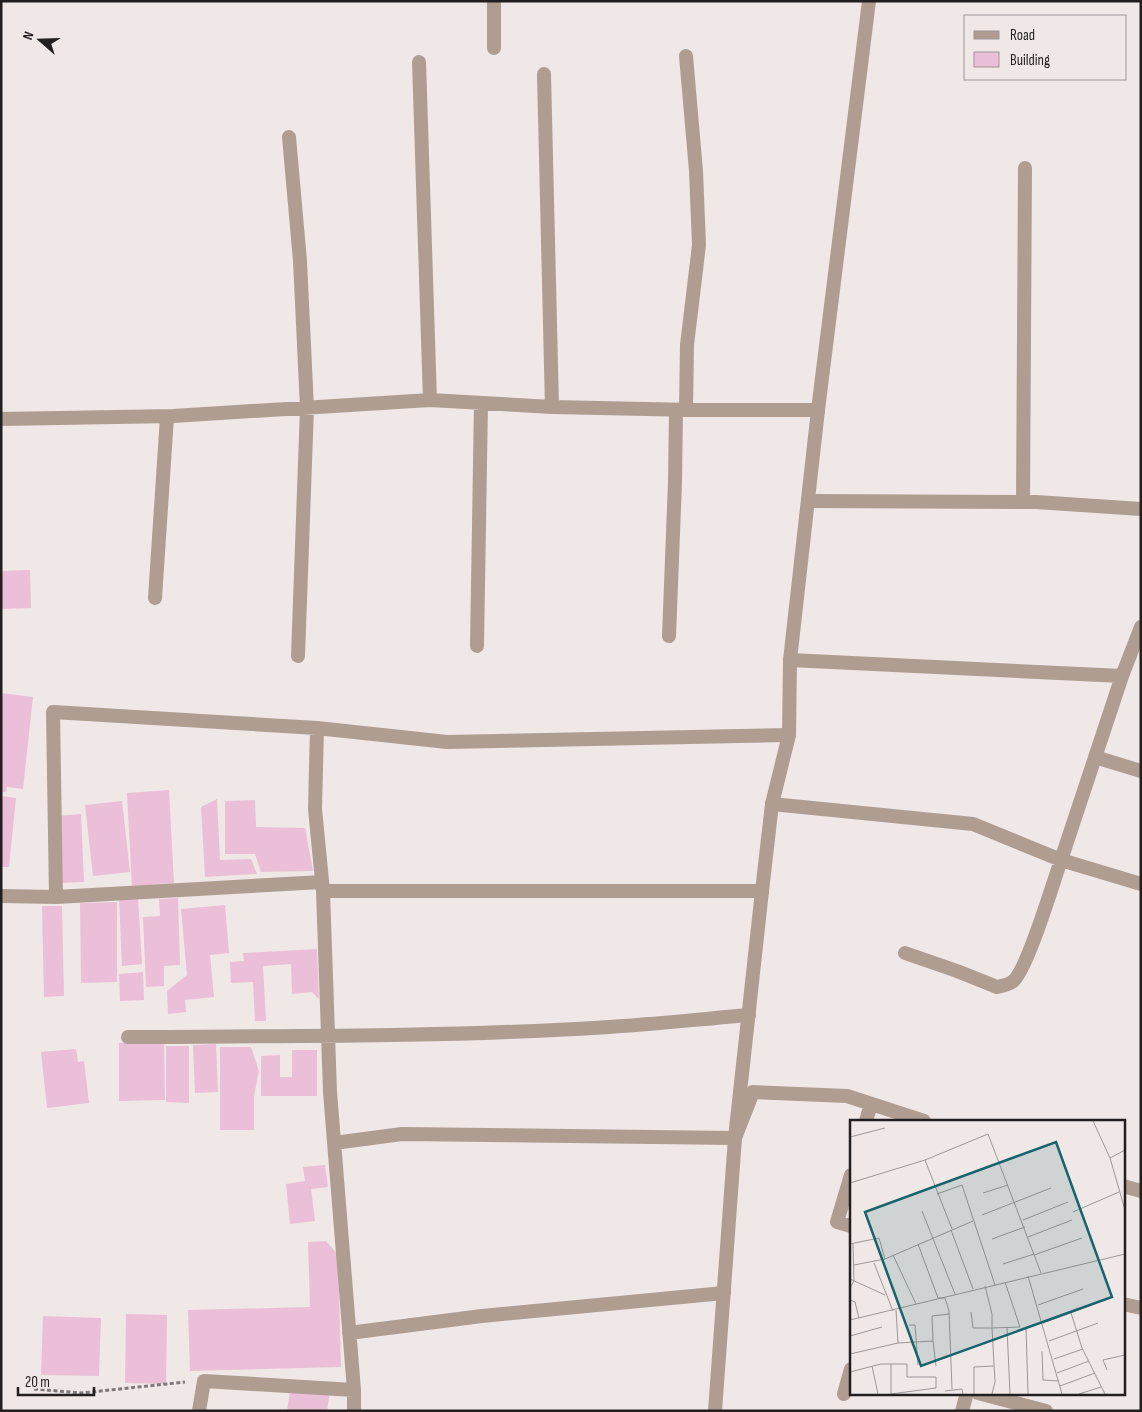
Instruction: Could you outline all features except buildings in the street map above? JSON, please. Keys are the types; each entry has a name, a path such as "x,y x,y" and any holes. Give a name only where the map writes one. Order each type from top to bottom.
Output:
{"street":[{"path":"494,1 494,48"},
{"path":"715,1411 735,1138 772,804 789,735 790,660 818,410 869,1"},
{"path":"669,636 675,482 687,345 700,245 686,56"},
{"path":"419,62 430,400"},
{"path":"544,74 552,407"},
{"path":"289,137 300,261 308,408 298,656"},
{"path":"1023,502 1025,168"},
{"path":"1,419 167,416 430,400 552,407 681,410 818,410"},
{"path":"477,646 481,403"},
{"path":"155,598 167,416"},
{"path":"808,501 1023,502 1141,509"},
{"path":"905,953 997,987 1013,982 1021,970 1035,937 1122,676 1140,633"},
{"path":"790,660 1122,676"},
{"path":"56,896 53,712 317,728 447,742 789,735"},
{"path":"317,728 315,809 322,886 334,1143 354,1390 354,1411"},
{"path":"1095,757 1141,770"},
{"path":"772,804 974,824 1061,860 1141,884"},
{"path":"1,896 56,896 322,886 762,891"},
{"path":"128,1037 328,1037 609,1027 749,1015"},
{"path":"735,1138 753,1092 847,1096 921,1120"},
{"path":"866,1120 871,1104"},
{"path":"334,1143 402,1134 735,1138"},
{"path":"850,1178 837,1222 850,1226"},
{"path":"1124,1186 1141,1191"},
{"path":"349,1333 482,1316 724,1293"},
{"path":"1124,1304 1141,1308"},
{"path":"844,1394 850,1373"},
{"path":"199,1411 204,1381 354,1390"},
{"path":"962,1411 967,1394"},
{"path":"982,1394 1046,1411"}],"path":[{"path":"34,1388 82,1393 204,1381"}]}
